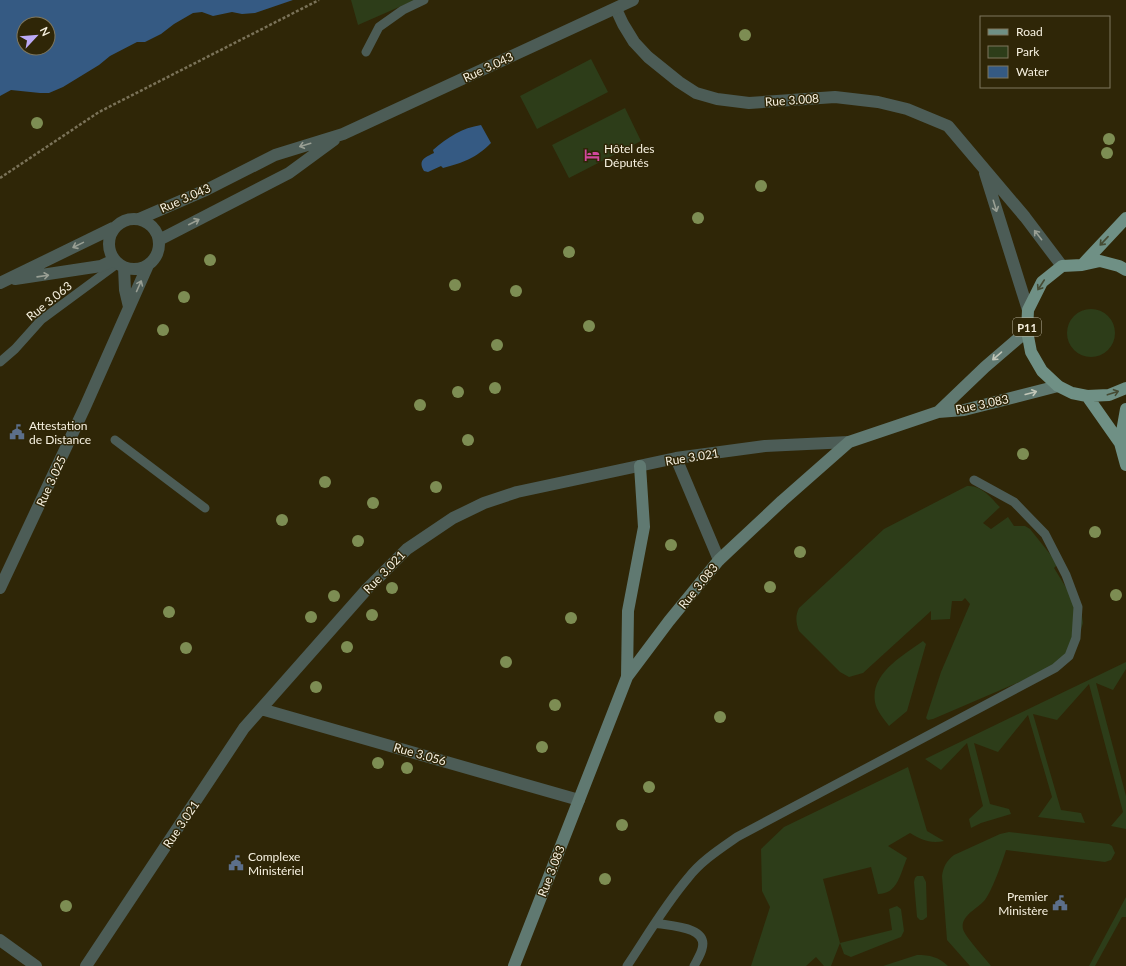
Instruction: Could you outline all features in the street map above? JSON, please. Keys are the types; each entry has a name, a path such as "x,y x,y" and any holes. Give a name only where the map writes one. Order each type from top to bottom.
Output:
{"main road":[{"path":"1082,265 1126,218"},
{"path":"1062,266 1082,265 1100,261 1119,266 1126,270"},
{"name":"P11","path":"1062,266 1042,282 1028,310 1027,331 1031,352 1042,371 1058,386 1072,393 1087,396 1109,395 1126,388"},
{"path":"938,412 1027,331"},
{"name":"Rue 3.083","path":"514,966 627,677 669,621 718,560 849,442 938,412 964,410 1058,386"},
{"path":"1087,396 1120,443 1126,465"},
{"path":"1120,443 1126,409"},
{"path":"627,677 628,611 644,527 640,466"}],"street":[{"name":"Rue 3.043","path":"139,219 206,190 275,155 343,134 633,0"},
{"name":"Rue 3.008","path":"616,9 634,42 648,57 679,82 696,93 717,99 749,102 835,97 878,102 907,109 948,126 1025,217 1062,266"},
{"name":"Rue 3.043","path":"159,240 289,173 343,134"},
{"path":"984,168 1028,310"},
{"path":"129,219 139,219 148,223 156,231 159,240 159,250 155,258 148,265 136,269 118,263 2,282 113,228 120,222 129,219"},
{"path":"113,228 108,244 110,252 118,263 129,307"},
{"name":"Rue 3.025","path":"0,588 85,407 148,265"},
{"name":"Rue 3.021","path":"86,966 244,728 367,589 407,549 453,518 484,503 517,492 676,458 765,446 849,442"},
{"path":"676,458 718,560"},
{"name":"Rue 3.056","path":"261,709 579,800"},
{"path":"0,940 36,966"}],"lane":[{"path":"366,52 379,27 403,10 424,0"},
{"name":"Rue 3.063","path":"0,362 15,349 41,320 118,263"},
{"path":"115,440 205,508"},
{"path":"627,966 655,923 688,877 711,855 737,837 1055,668 1068,656 1076,638 1078,607 1066,575 1044,534 1014,502 974,480"},
{"path":"655,923 694,930 701,936 703,947 694,966"}],"path":[{"path":"0,178 99,112 320,0"}],"green space":[{"path":"351,0 415,0 358,25"},
{"path":"591,59 608,92 537,129 520,96"},
{"path":"625,108 641,141 569,178 552,145"},
{"path":"1086,309 1096,309 1105,313 1111,319 1114,324 1114,342 1105,353 1096,357 1086,357 1077,353 1071,347 1067,338 1067,328 1071,319 1077,313"},
{"path":"967,486 972,486 982,490 1000,507 983,523 991,529 1008,517 1014,526 1025,526 1030,529 1058,564 1054,568 1075,602 1082,616 1083,623 1078,639 1066,662 928,720 926,718 941,672 970,604 965,598 962,601 952,601 950,619 931,620 931,611 863,673 849,677 840,672 799,631 796,617 799,608 884,529"},
{"path":"923,641 926,644 907,711 889,726 880,714 875,702 875,692 878,682 890,666"},
{"path":"1126,662 1126,669 1113,690 1096,683 1126,796 1126,829 1111,826 1123,812 1089,684 1057,720 1033,714 1061,810 1081,813 1085,823 1038,817 1052,797 1028,715 998,752 974,743 990,804 1009,809 1011,814 981,823 971,828 969,819 983,806 967,743 941,770 925,759"},
{"path":"908,767 927,831 944,841 926,841 910,833 888,846 907,858 894,887 885,893 878,894 871,867 823,879 840,943 831,966 824,966 816,957 806,966 751,966 770,907 762,891 761,849 784,827"},
{"path":"1009,832 1109,844 1112,846 1115,853 1111,860 1105,862 1006,850 987,897 966,917 963,924 963,929 967,937 991,966 970,966 947,940 942,876 943,870 947,861 954,855 1000,834"},
{"path":"917,876 923,876 926,882 927,917 923,920 920,920 917,917 914,882"},
{"path":"1126,897 1126,917 1122,917 1095,966 1089,966"},
{"path":"897,906 901,909 904,931 901,937 851,957 844,954 840,943 892,930 889,909"},
{"path":"917,955 934,957 941,960 948,966 883,966"}],"water":[{"path":"0,0 293,0 255,13 242,14 232,12 213,16 202,12 193,13 174,24 161,34 145,42 137,42 110,56 99,65 63,87 49,93 11,90 0,96"},
{"path":"481,125 491,143 485,148 463,162 443,168 441,166 428,172 424,171 421,164 423,159 434,153 433,150 439,145 461,131"}],"place":[{"name":"Hôtel des Députés","path":"592,155"},
{"name":"Attestation de Distance","path":"17,432"},
{"name":"Complexe Ministériel","path":"236,863"},
{"name":"Premier Ministère","path":"1060,903"}]}
